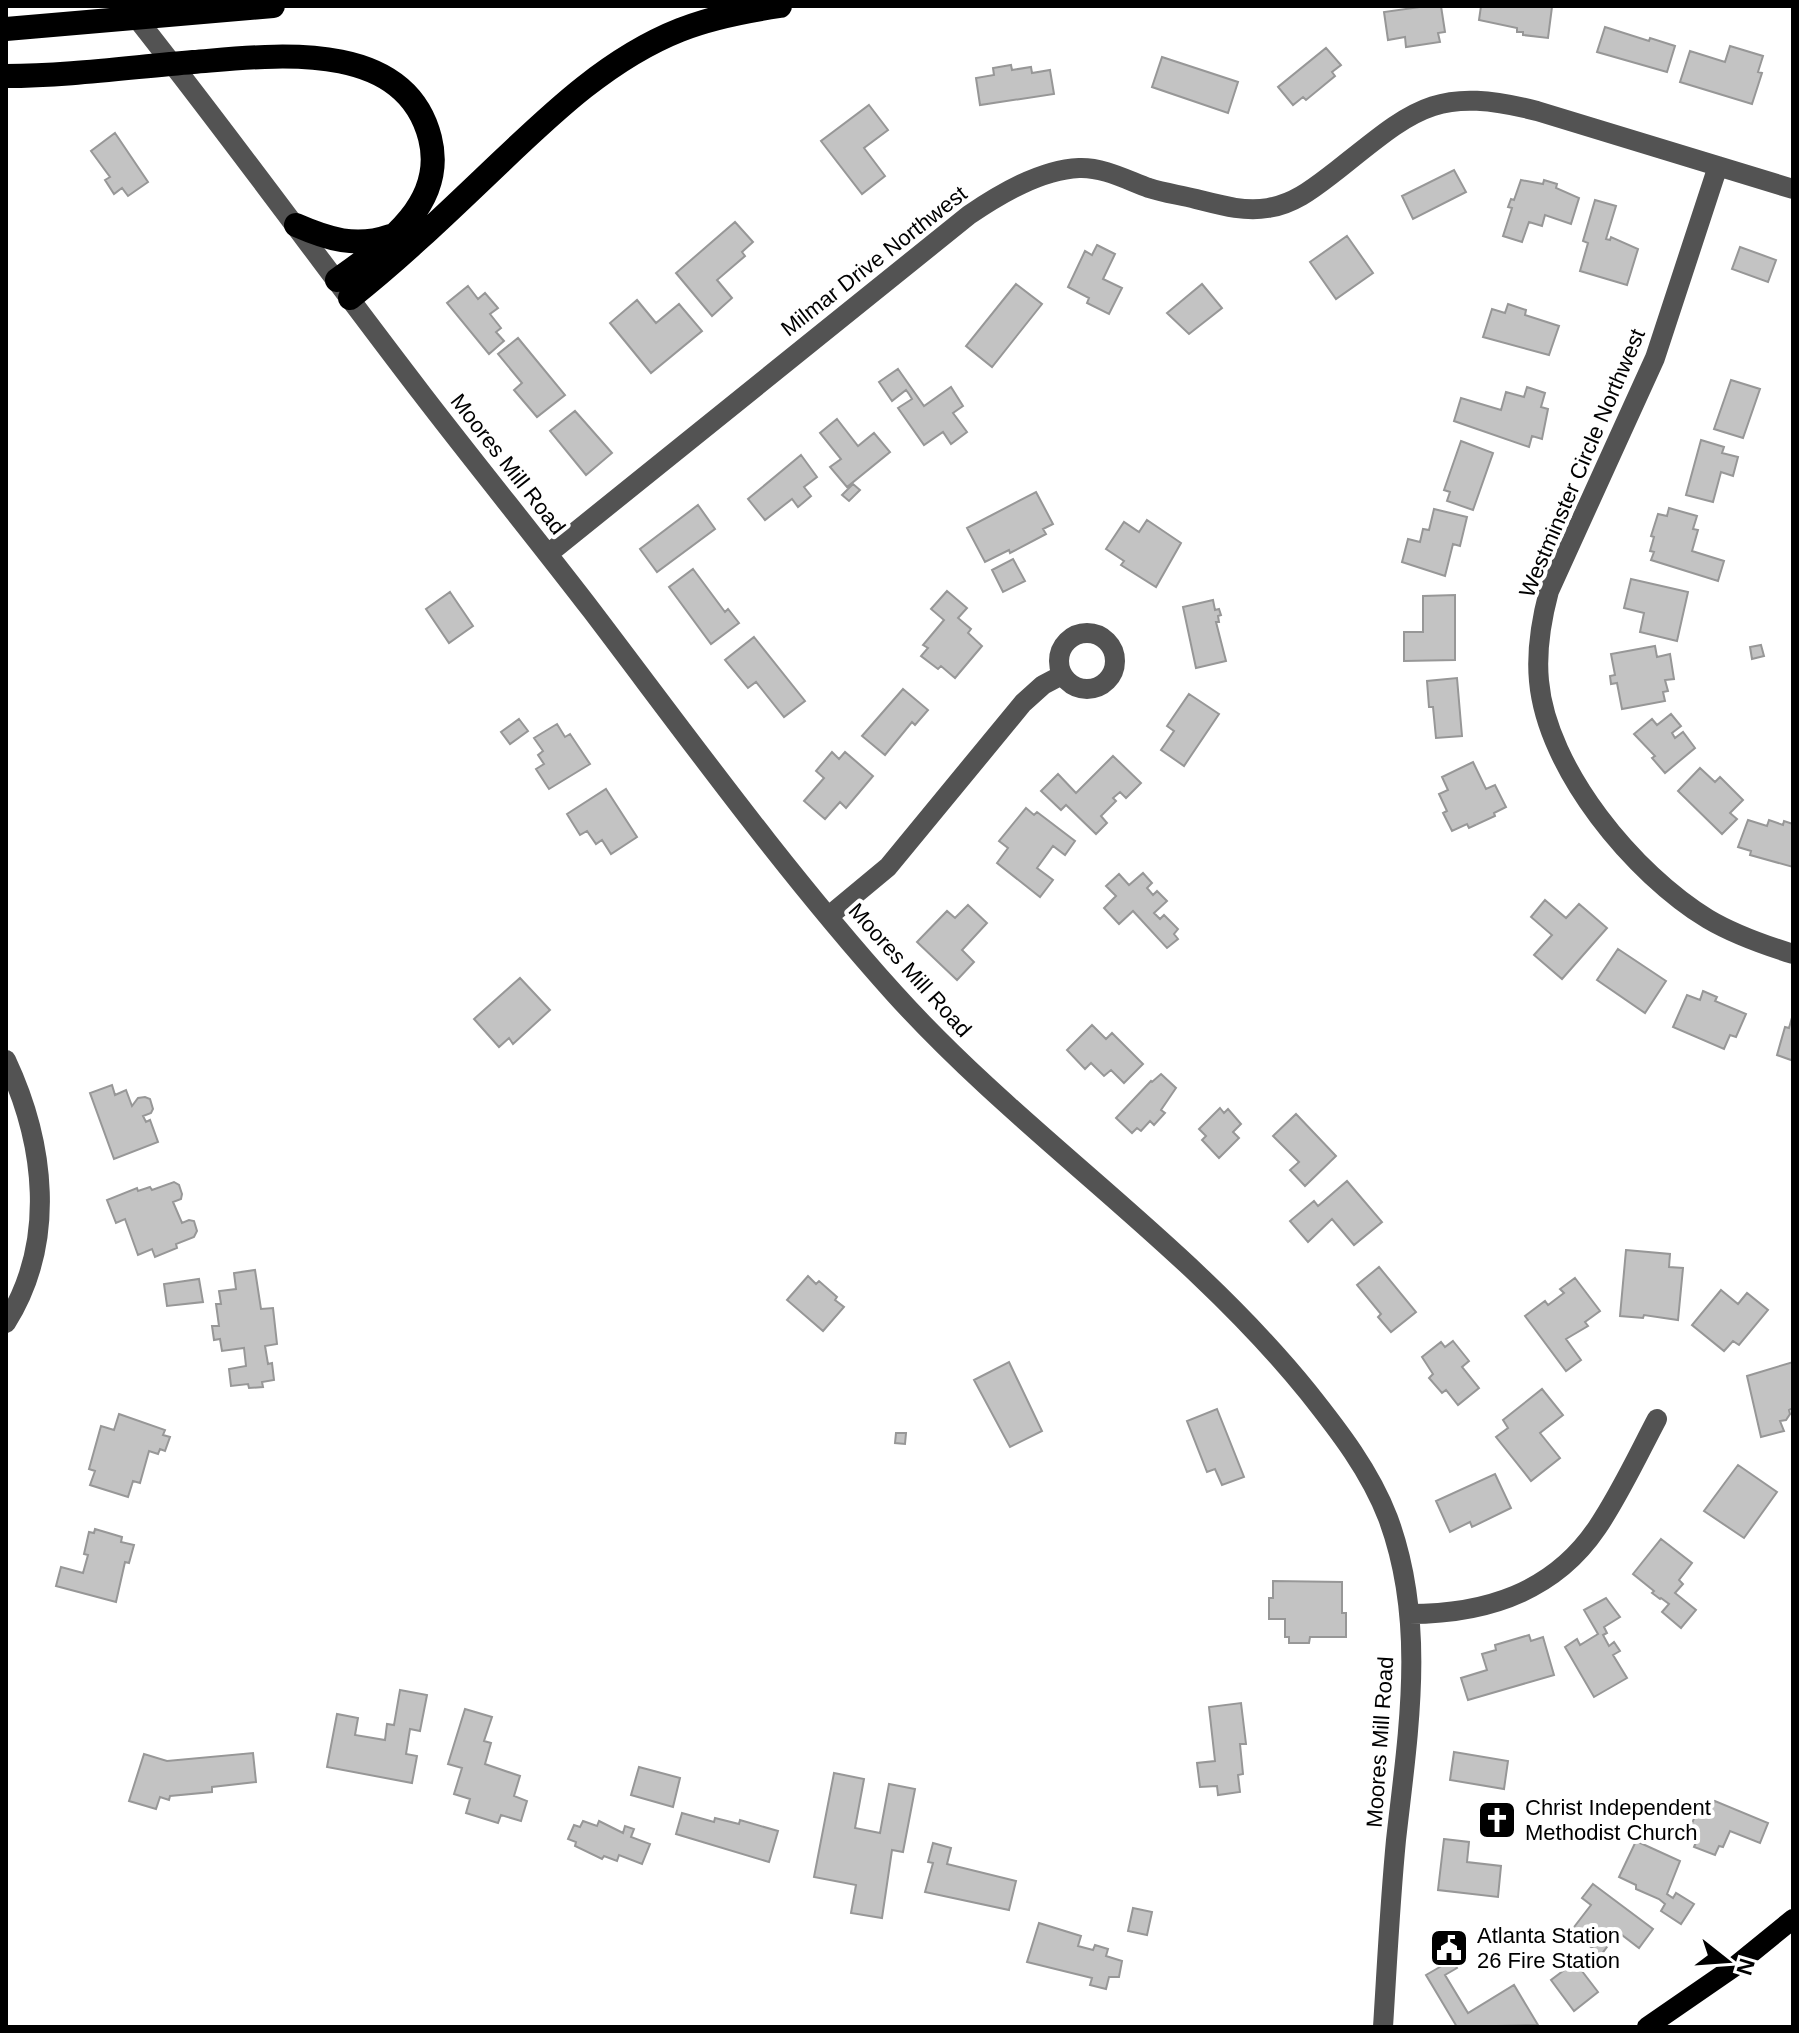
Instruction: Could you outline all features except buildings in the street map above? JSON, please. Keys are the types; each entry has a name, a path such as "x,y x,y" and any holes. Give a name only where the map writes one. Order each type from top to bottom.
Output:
{"highway":[{"path":"6,29 273,6"},
{"path":"343,289 415,244 548,117 598,77 677,31 738,12 780,6"},
{"path":"6,76 302,56 354,64 398,88 427,126 432,148 431,173 415,213 343,289"},
{"path":"296,225 351,243 365,243 400,232"}],"main road":[{"path":"1647,2027 1734,1967 1793,1919"}],"street":[{"name":"Moores Mill Road","path":"127,6 209,109 423,396 738,802 895,994 931,1032 1188,1266 1294,1375 1352,1451 1378,1496 1399,1553 1409,1614 1411,1712 1392,1886 1383,2027"},
{"name":"Milmar Drive Northwest","path":"548,554 969,215 1035,178 1077,168 1088,169 1113,174 1152,189 1232,208 1269,208 1309,192 1412,113 1442,102 1473,99 1498,101 1537,111 1718,166"},
{"path":"1718,166 1793,189"},
{"name":"Westminster Circle Northwest","path":"1718,166 1655,358 1549,591 1541,620 1539,681 1543,708 1557,751 1578,788 1627,851 1670,891 1708,919 1750,940 1793,954"},
{"path":"829,916 888,867 1023,703 1043,685 1062,675"},
{"path":"6,1060 30,1125 38,1157 41,1195 38,1237 32,1262 25,1285 6,1323"},
{"path":"1409,1614 1447,1614 1482,1608 1515,1596 1546,1579 1573,1556 1597,1529 1657,1419"}],"place":[{"name":"Christ Independent Methodist Church","path":"1497,1820"},
{"name":"Atlanta Station 26 Fire Station","path":"1449,1948"}]}
